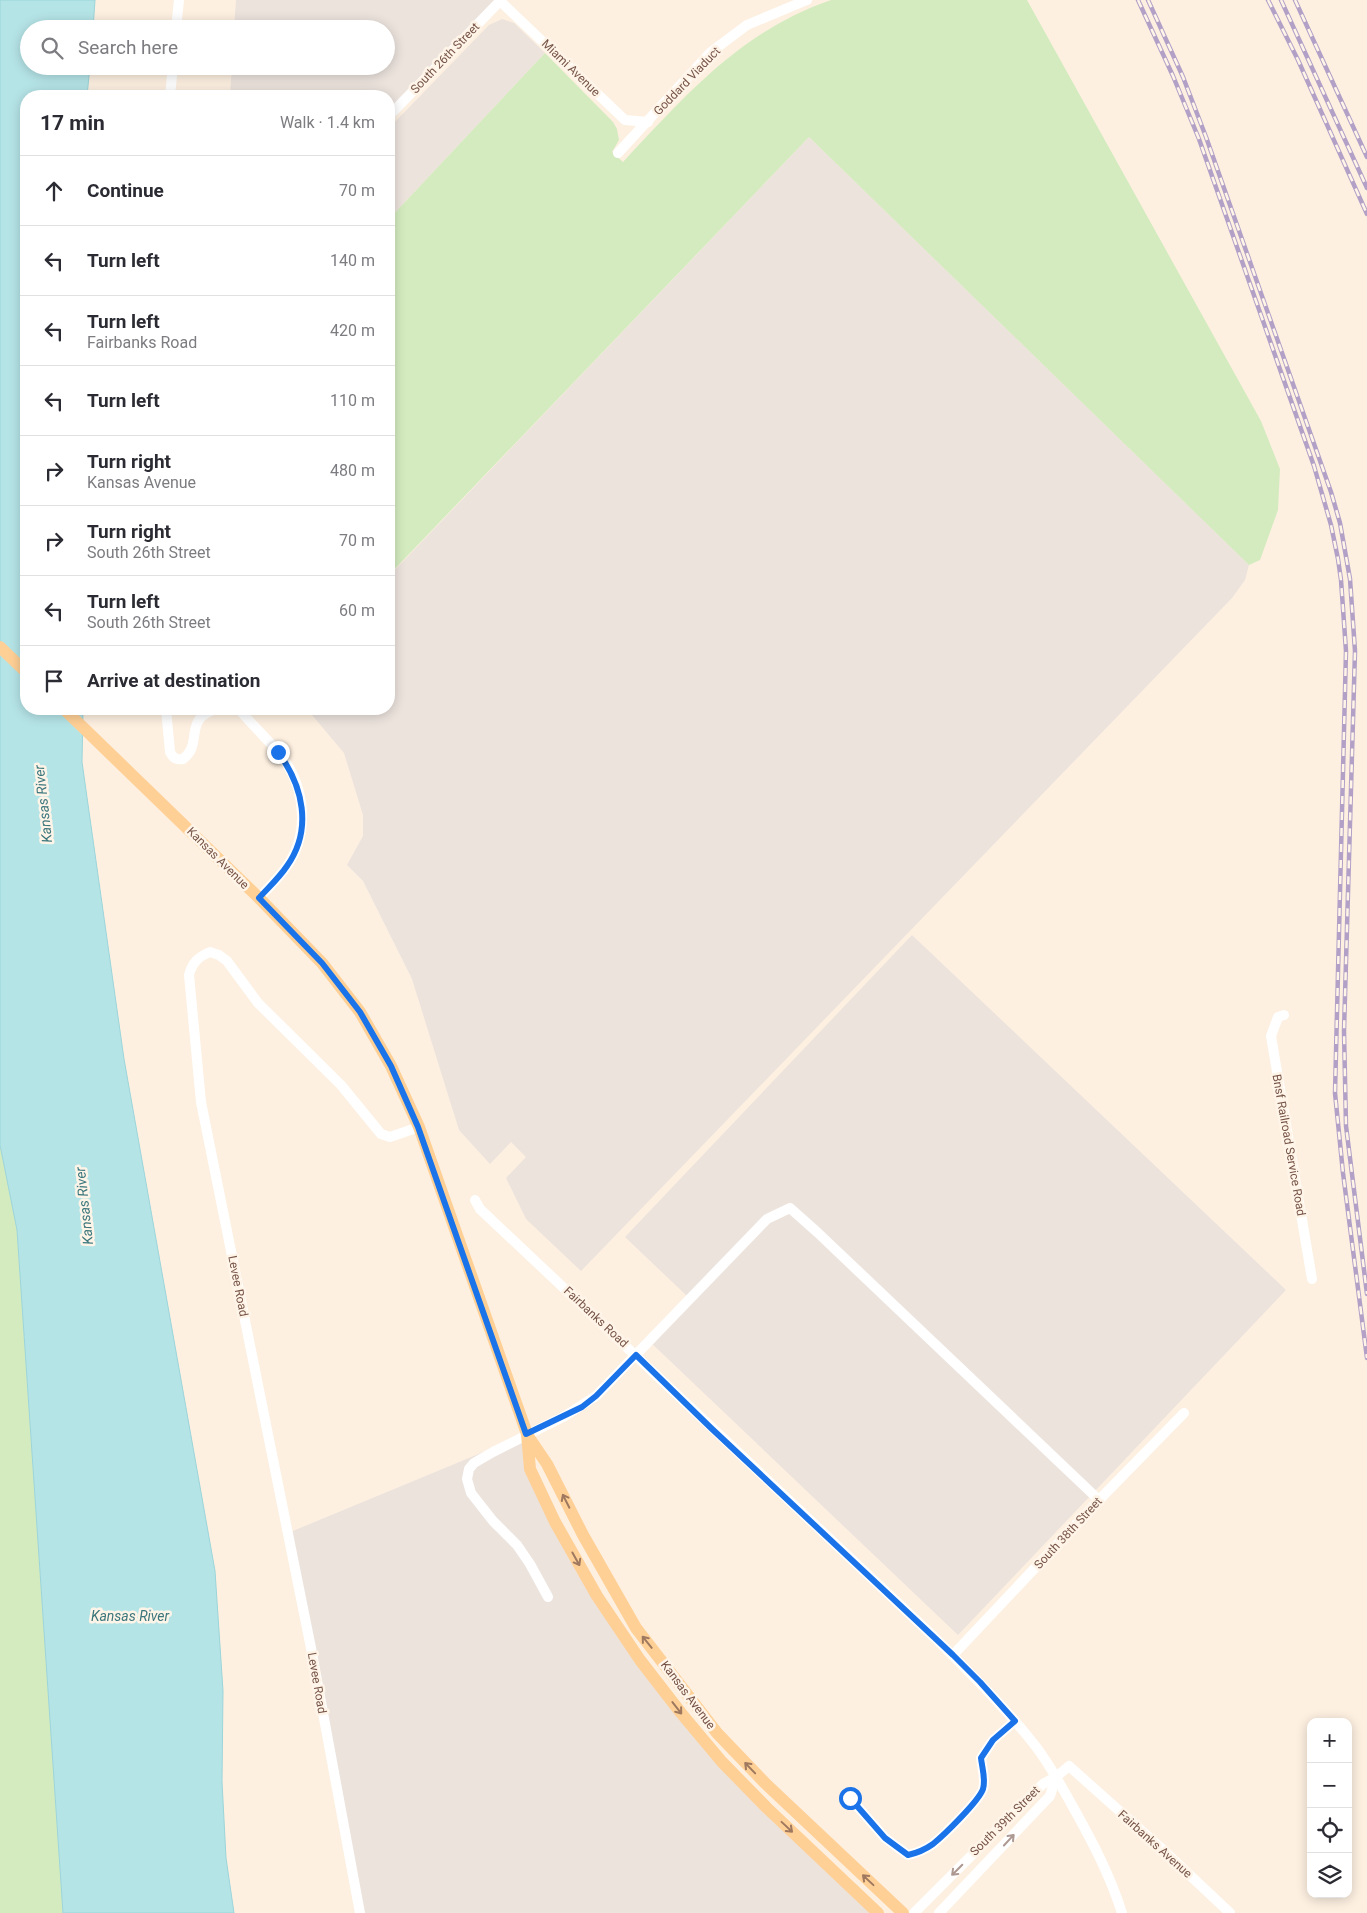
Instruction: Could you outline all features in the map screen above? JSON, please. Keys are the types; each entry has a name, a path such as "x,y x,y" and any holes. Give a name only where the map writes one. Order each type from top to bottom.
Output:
{"main road":[{"path":"0,647 20,666"},
{"name":"Kansas Avenue","path":"70,715 259,898 322,963 360,1012 391,1066 418,1127 526,1434 530,1469 555,1522 597,1596 640,1660 722,1762 767,1808 878,1913"},
{"name":"Kansas Avenue","path":"526,1434 547,1464 583,1535 636,1628 718,1733 765,1783 903,1913"}],"street":[{"path":"177,20 178,0"},
{"name":"Miami Avenue","path":"501,0 624,120 648,122"},
{"name":"South 26th Street","path":"395,110 501,0"},
{"name":"Goddard Viaduct","path":"618,153 712,52 748,26 807,0"},
{"path":"171,90 172,75"},
{"path":"167,715 170,752 176,760 182,759 191,749 196,725 202,715"},
{"path":"244,715 286,764 294,778 302,810 302,827 297,848 287,866 259,898"},
{"name":"Levee Road","path":"360,1913 309,1639 201,1102 189,975 191,966 203,955 210,952 219,955 227,961 258,1002 341,1085 381,1134 390,1137 418,1127"},
{"name":"Bnsf Railroad Service Road","path":"1284,1015 1278,1017 1271,1036 1312,1279"},
{"name":"Fairbanks Road","path":"475,1200 480,1209 953,1655 1015,1721 1056,1777"},
{"path":"548,1597 517,1545 471,1492 467,1480 469,1469 474,1463 526,1434 582,1407 596,1396 767,1219 790,1208 1099,1500"},
{"name":"South 38th Street","path":"953,1655 1184,1413"},
{"path":"850,1798 885,1838 908,1855 916,1853 933,1845 974,1803 982,1791 984,1781 981,1758 993,1740 1015,1721"},
{"name":"Fairbanks Avenue","path":"1056,1777 1069,1766 1230,1913"},
{"path":"1056,1777 1113,1884 1122,1913"},
{"name":"South 39th Street","path":"914,1913 1043,1784 1056,1777"},
{"name":"South 39th Street","path":"939,1913 1050,1796 1056,1777"}],"shaded area":[{"path":"236,0 495,0 395,103 395,90 230,90 231,75 395,75 395,20 235,20"},
{"path":"502,19 514,23 545,53 395,213 395,122 489,25"},
{"path":"809,137 1249,565 1245,580 1232,598 581,1271 526,1219 506,1178 526,1157 511,1142 490,1164 459,1130 412,979 363,881 347,865 363,836 363,815 344,753 312,715 395,715 395,570"},
{"path":"912,935 1286,1290 958,1635 647,1339 687,1296 625,1237"},
{"path":"527,1434 530,1469 555,1522 681,1713 876,1913 362,1913 288,1533"}],"green space":[{"path":"831,0 1027,0 1261,421 1280,469 1278,510 1260,560 1249,565 809,137 395,569 395,213 545,53 613,122 617,129 619,140 612,152 623,162 693,89 717,68 742,47 769,29 799,13"},
{"path":"0,1145 17,1230 63,1913 0,1913"}],"water":[{"name":"Kansas River","path":"0,0 95,0 94,20 20,20 20,75 89,75 88,90 20,90 20,715 83,715 82,762 124,1059 215,1571 223,1691 222,1782 226,1858 234,1913 63,1913 17,1230 0,1145"}],"railway":[{"path":"1138,0 1173,76 1199,139 1314,466 1331,525 1338,559 1346,651 1335,1093 1343,1173 1367,1358"},
{"path":"1148,0 1183,77 1206,137 1331,492 1340,523 1350,579 1355,651 1344,1031 1346,1126 1367,1294"},
{"path":"1268,0 1298,60 1367,214"},
{"path":"1281,0 1367,188"},
{"path":"1295,0 1367,157"}],"route":[{"path":"278,752 294,778 300,794 302,827 297,848 287,866 259,898 322,963 360,1012 391,1066 418,1127 526,1434 582,1407 616,1377 636,1355 953,1655 1015,1721 993,1740 981,1758 984,1781 982,1791 974,1803 933,1845 916,1853 908,1855 885,1838 850,1798"}]}
